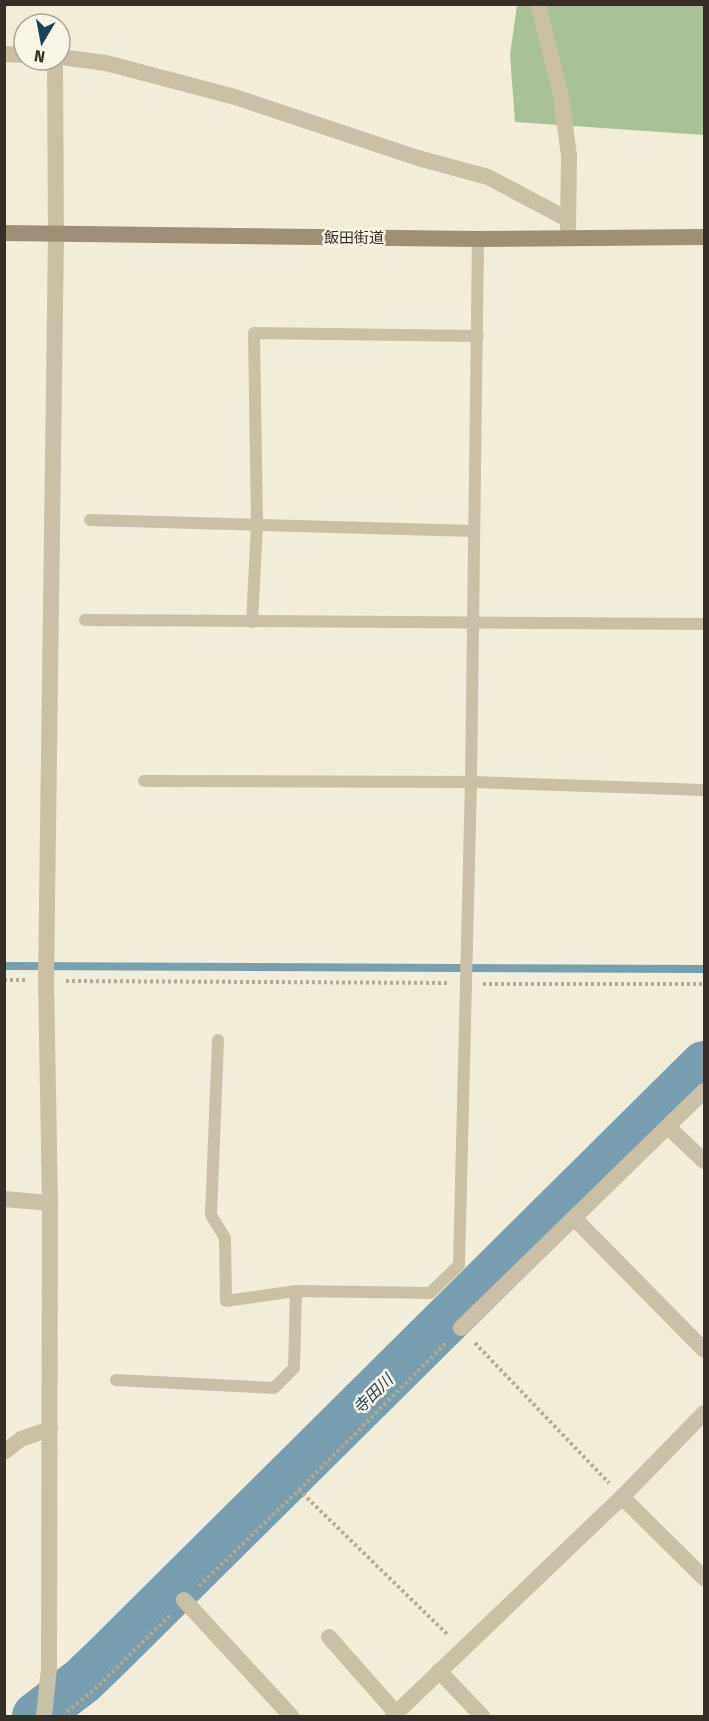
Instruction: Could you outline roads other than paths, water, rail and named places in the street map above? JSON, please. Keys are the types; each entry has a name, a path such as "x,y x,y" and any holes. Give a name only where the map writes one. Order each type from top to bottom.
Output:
{"main road":[{"name":"飯田街道","path":"4,233 478,238 705,237"}],"street":[{"path":"538,4 561,96 569,156 567,219 570,237"},
{"path":"72,59 106,63 236,96 418,158 488,177 567,219"},
{"path":"44,1716 49,1668 50,1203 46,981 56,234 55,72"},
{"path":"461,1328 705,1091"},
{"path":"668,1127 705,1161"},
{"path":"4,1199 50,1203"},
{"path":"574,1218 705,1350"},
{"path":"329,1637 394,1715 622,1497 705,1413"},
{"path":"4,1452 21,1439 50,1429"},
{"path":"622,1497 705,1578"},
{"path":"184,1600 291,1716"},
{"path":"439,1671 482,1716"}],"lane":[{"path":"218,1040 211,1215 225,1238 226,1301 296,1291 430,1293 459,1265 471,782 478,238"},
{"path":"252,622 257,525 254,333 478,336"},
{"path":"90,520 473,531"},
{"path":"85,620 705,624"},
{"path":"144,782 471,782 705,790"},
{"path":"116,1380 274,1388 294,1368 296,1291"}],"waterway":[{"path":"4,966 704,969"},
{"name":"寺田川","path":"36,1716 82,1681 105,1659 704,1065"}]}
